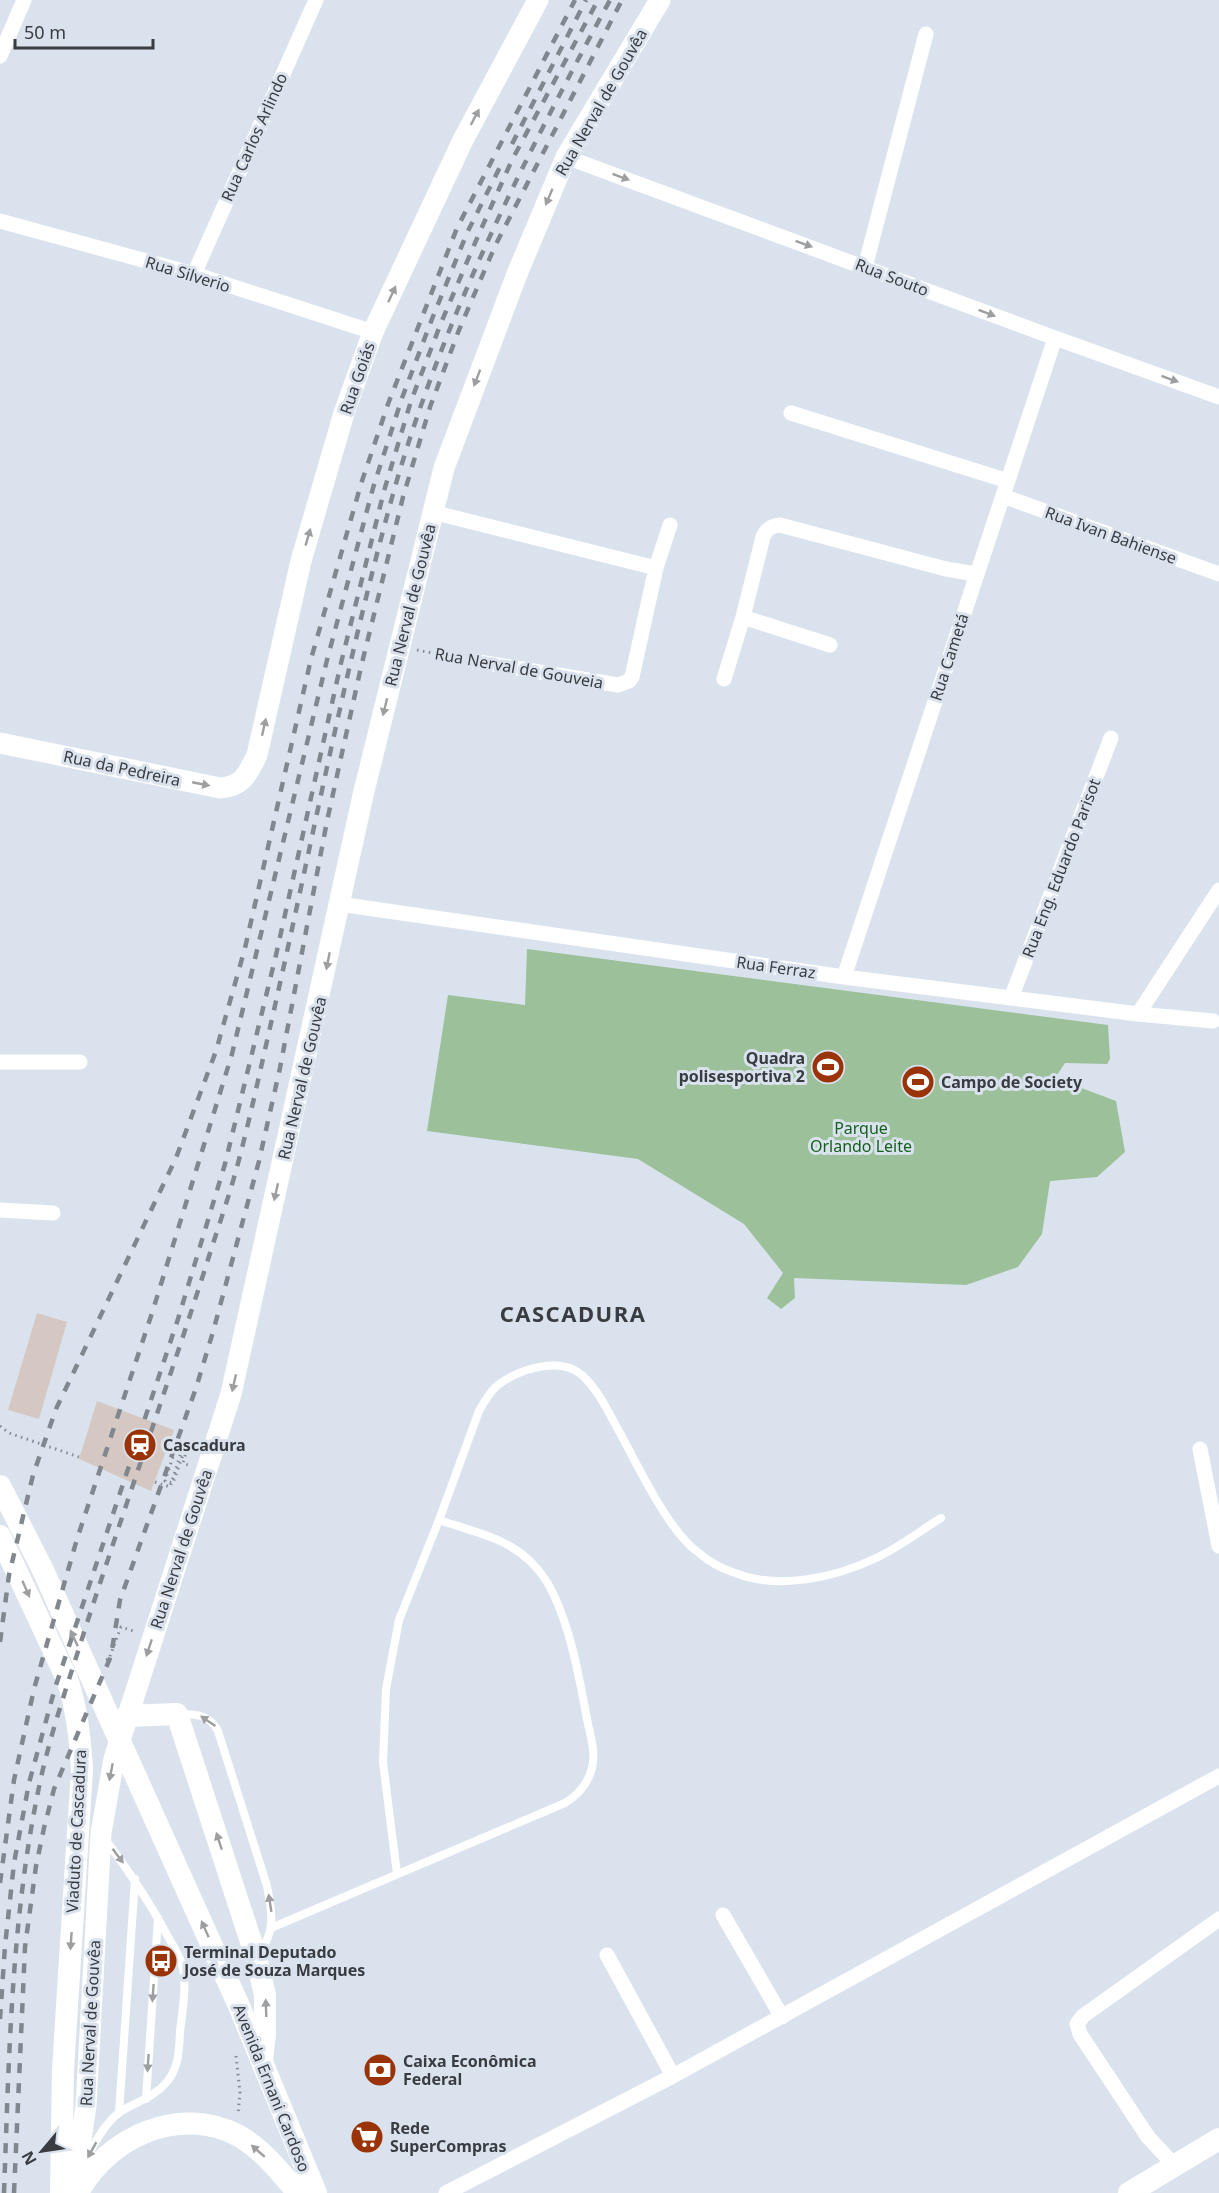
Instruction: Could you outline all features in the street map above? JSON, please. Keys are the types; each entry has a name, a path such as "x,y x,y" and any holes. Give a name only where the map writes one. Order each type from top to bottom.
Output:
{"main road":[{"name":"Rua Goiás","path":"242,780 257,755 301,561 344,412 374,332 463,140 538,0"},
{"name":"Rua Nerval de Gouvêa","path":"72,2193 86,2106 101,1833 114,1759 231,1394 320,999 339,904 432,512 456,432 517,274 566,157 660,0"},
{"name":"Rua da Pedreira","path":"0,743 220,788 233,787 242,780"},
{"name":"Avenida Ernani Cardoso","path":"0,1486 42,1568 228,1982 316,2193"},
{"name":"Viaduto de Cascadura","path":"0,1536 67,1679 78,1721 82,1769 63,2070 61,2193"},
{"path":"127,1716 177,1714 256,1957 265,1995 265,2035 262,2060"},
{"path":"78,2193 96,2166 111,2152 142,2132 179,2124 201,2124 236,2134 275,2166 298,2193"},
{"path":"1129,2193 1176,2167 1219,2139"}],"street":[{"path":"0,56 24,0"},
{"name":"Rua Carlos Arlindo","path":"194,274 316,0"},
{"path":"865,267 927,33"},
{"name":"Rua Souto","path":"566,157 1055,338 1218,392"},
{"name":"Rua Silverio","path":"0,221 194,274 374,332"},
{"name":"Rua Cametá","path":"844,977 1055,338"},
{"path":"791,413 1008,481"},
{"name":"Rua Ivan Bahiense","path":"1003,496 1219,574"},
{"path":"432,512 656,568"},
{"name":"Rua Nerval de Gouveia","path":"474,661 618,685 624,684 632,677 656,568 670,525"},
{"path":"724,679 743,617 762,537 773,525 946,569 976,574"},
{"path":"743,617 830,645"},
{"name":"Rua Eng. Eduardo Parisot","path":"1011,998 1111,738"},
{"path":"1138,1014 1219,890"},
{"name":"Rua Ferraz","path":"339,904 844,977 1138,1014 1213,1021"},
{"path":"0,1062 80,1062"},
{"path":"0,1210 53,1213"},
{"path":"1200,1449 1219,1546"},
{"path":"446,2193 673,2076 1219,1776"},
{"path":"723,1915 782,2017"},
{"path":"1176,2167 1148,2137 1080,2034 1077,2024 1083,2016 1219,1919"},
{"path":"607,1955 673,2076"}],"lane":[{"path":"397,1874 383,1762 386,1689 399,1620 479,1411 487,1397 498,1385 526,1370 551,1365 567,1367 581,1374 599,1394 667,1517 683,1538 698,1553 735,1573 783,1582 822,1577 876,1558 941,1518"},
{"path":"271,1928 565,1803 575,1797 588,1782 594,1760 579,1676 563,1617 551,1588 531,1562 509,1545 484,1534 439,1520"},
{"path":"177,1714 201,1715 210,1719 219,1731 267,1886 272,1910 267,1943 256,1957"},
{"path":"72,2193 89,2154 106,2127 119,2113 160,2090 168,2081 176,2066 182,2011 183,1968 158,1917 135,1879 101,1833"},
{"path":"119,2113 135,1879"},
{"path":"146,2099 158,1917"}],"path":[{"name":"Rua Nerval de Gouveia","path":"400,646 474,661"},
{"path":"0,1426 9,1433 79,1457"},
{"path":"154,1482 170,1487 184,1443 178,1442 165,1480 170,1482 173,1483 186,1446 188,1446 183,1463"},
{"path":"109,1659 121,1627 130,1630"},
{"path":"236,2050 240,2092 236,2134"}],"green space":[{"name":"Parque Orlando Leite","path":"527,949 1108,1025 1110,1059 1107,1064 1065,1063 1055,1078 1116,1101 1125,1152 1097,1177 1050,1181 1042,1234 1018,1267 966,1285 794,1278 795,1298 781,1309 767,1298 783,1273 744,1224 638,1159 427,1131 448,995 525,1005"}],"building":[{"path":"37,1313 67,1322 39,1419 8,1410"},
{"path":"97,1401 174,1430 151,1491 79,1459"}],"railway":[{"path":"0,1642 9,1575 33,1475 56,1409 176,1158 216,1051 245,948 311,659 361,484 388,404 457,228 575,0"},
{"path":"512,144 586,0"},
{"path":"0,2019 14,1863 29,1783 55,1688 178,1319 225,1164 276,955 341,663 384,491 411,401 478,236 512,160 598,0"},
{"path":"4,2193 10,2042 17,1942 22,1892 38,1792 48,1750 86,1626 237,1167 345,687 393,494 435,366 488,241 516,180 610,0"},
{"path":"14,2193 25,1947 36,1866 44,1828 54,1789 111,1656 120,1600 196,1388 213,1332 259,1161 280,1068 327,821 361,667 403,497 430,407 459,330 495,246 622,0"},
{"path":"0,1883 14,1780 34,1689 77,1539 153,1310 232,1054 327,660 373,488 402,398 432,319 467,233 501,165"}],"place":[{"name":"Quadra polisesportiva 2","path":"828,1067"},
{"name":"Campo de Society","path":"918,1082"},
{"name":"Cascadura","path":"140,1445"},
{"name":"Terminal Deputado José de Souza Marques","path":"161,1961"},
{"name":"Caixa Econômica Federal","path":"380,2070"},
{"name":"Rede SuperCompras","path":"367,2137"}],"district":[{"name":"CASCADURA","path":"573,1313"}]}
